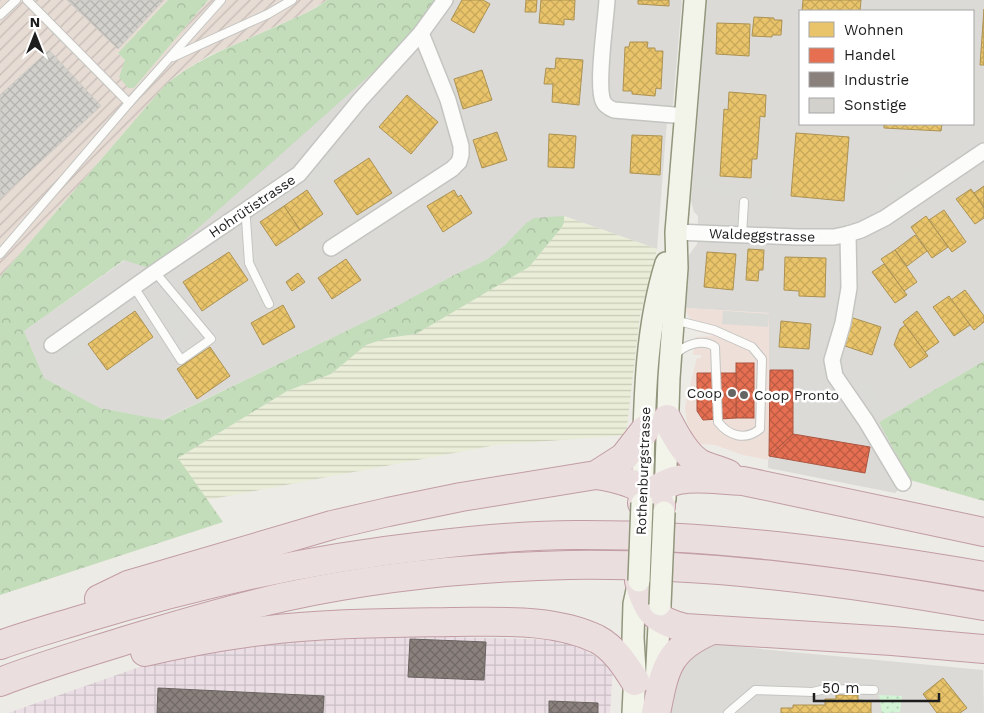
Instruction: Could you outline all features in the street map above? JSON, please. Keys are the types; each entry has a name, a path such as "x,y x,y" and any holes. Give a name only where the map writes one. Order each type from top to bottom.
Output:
{"highway":[{"path":"596,475 624,457 656,425 679,439 696,461 743,481"},
{"path":"4,644 128,585 332,525 452,499 596,475 613,477 655,499 690,478 743,481 984,532"},
{"path":"4,644 136,603 249,574 357,554 485,539 574,534 660,536 778,546 895,561 984,576"},
{"path":"0,682 37,668 168,628 285,597 362,583 475,570 572,565 659,566 774,576 893,590 984,606"},
{"path":"648,603 685,628 892,641 984,649"},
{"path":"0,696 76,671 173,646 262,631 371,624 484,622 534,624 563,628 595,638 608,646 635,681"},
{"path":"655,713 662,682 670,661 681,648 693,639 712,630"}],"main road":[{"name":"Rothenburgstrasse","path":"656,425 670,361 677,268 676,232 695,0"},
{"name":"Rothenburgstrasse","path":"655,713 648,603 655,499 656,425 648,367 651,333 665,267 676,232"},
{"name":"Rothenburgstrasse","path":"633,713 635,681 632,638 648,603 655,499"}],"street":[{"name":"Hohrütistrasse","path":"52,345 134,286 299,174 360,100 421,33 445,0"},
{"path":"608,0 600,86 603,102 607,107 614,110 686,116"},
{"path":"332,248 452,169 459,162 462,155 448,100 421,33"},
{"name":"Waldeggstrasse","path":"676,232 821,237 848,234 885,218 984,151"},
{"path":"848,234 849,288 843,323 832,360 835,376 866,421 903,483"}],"lane":[{"path":"0,15 16,0"},
{"path":"27,0 130,103"},
{"path":"0,254 221,0"},
{"path":"169,59 268,14 292,0"},
{"path":"742,235 744,202"},
{"path":"241,213 246,219 249,263 269,304"},
{"path":"134,286 181,360 211,339 155,272"},
{"path":"670,361 689,344 710,344 715,346 718,422 725,431 742,436 753,434 760,429 762,359 752,346 714,330 673,319"},
{"path":"728,713 755,690 813,692 824,689 874,690"}],"shaded area":[{"path":"0,0 168,0 118,53 125,60 134,88 208,0 327,0 306,13 208,56 177,75 165,85 0,277"},
{"path":"436,0 682,0 673,104 667,120 657,249 564,216 525,224 505,245 486,260 393,308 162,420 100,408 44,378 24,331 125,260 406,43"},
{"path":"707,0 984,0 984,361 879,422 910,480 895,493 768,468 769,313 685,308 688,260 689,255 697,244 698,216 694,212 691,200"},
{"path":"329,150 341,160 319,185 307,175"},
{"path":"915,168 923,179 896,199 888,189"},
{"path":"698,175 718,177 718,183 737,184 736,197 716,196 716,189 697,187"},
{"path":"765,185 773,186 773,199 745,197 746,186 764,187"},
{"path":"157,299 175,302 174,307 180,308 179,314 185,315 184,321 190,322 187,340 174,338 174,332 169,331 170,325 164,324 165,318 160,317 160,312 155,311"},
{"path":"685,308 769,313 769,460 743,455 715,445 699,444 695,441 687,422 685,407 696,361 697,358 701,358 701,355 693,355 695,337 713,336 695,331"},
{"path":"723,311 769,314 768,327 722,324"},
{"path":"88,329 94,339 85,345 86,348 65,363 56,350"},
{"path":"869,382 886,410 875,417 859,388"},
{"path":"408,636 566,640 613,666 610,713 8,713 151,663 273,643"},
{"path":"721,644 983,670 984,713 668,713 672,684 695,647"}],"green space":[{"path":"168,0 208,0 134,88 128,88 119,77 125,60 118,53"},
{"path":"327,0 436,0 406,43 152,269 124,260 24,331 44,378 100,408 163,420 393,308 486,260 534,218 564,216 562,227 529,267 416,334 387,338 366,345 331,374 287,391 178,458 223,522 0,595 0,277 165,85 204,59 302,15"},
{"path":"564,216 657,249 640,315 626,435 496,445 207,500 178,458 287,391 331,374 366,345 387,338 416,334 529,267 562,227"},
{"path":"984,361 984,501 910,480 879,422"},
{"path":"879,695 902,696 900,712 882,713"}],"building: Wohnen":[{"path":"462,0 483,0 490,4 474,33 451,20"},
{"path":"526,0 537,0 536,12 525,12"},
{"path":"541,0 575,0 574,20 564,19 564,25 539,23"},
{"path":"638,0 669,0 669,6 638,4"},
{"path":"803,0 861,0 860,10 802,10"},
{"path":"984,9 984,65 980,65"},
{"path":"754,17 782,20 781,35 772,35 772,37 752,36"},
{"path":"717,23 750,24 749,56 716,54"},
{"path":"630,42 648,42 647,48 663,51 661,89 656,88 655,96 632,94 632,91 623,91 625,47 629,47"},
{"path":"556,58 583,60 579,105 552,102 553,84 544,84 546,68 555,69"},
{"path":"482,70 492,100 463,109 454,79"},
{"path":"729,92 766,95 765,117 760,116 757,159 752,159 751,178 720,176 724,109 728,110"},
{"path":"407,95 438,122 411,154 379,127"},
{"path":"884,125 942,125 941,131 884,128"},
{"path":"497,132 507,160 482,168 473,140"},
{"path":"796,133 849,137 844,201 791,196"},
{"path":"549,134 576,136 574,168 548,167"},
{"path":"632,135 662,136 660,175 630,173"},
{"path":"369,158 392,193 357,215 334,181"},
{"path":"984,186 984,207 974,193"},
{"path":"971,189 984,208 984,218 975,224 956,199"},
{"path":"307,190 323,214 300,230 284,206"},
{"path":"454,190 458,197 461,195 472,213 443,232 427,206"},
{"path":"284,206 300,230 276,246 260,222"},
{"path":"944,210 966,242 952,252 929,220"},
{"path":"926,216 948,247 932,258 911,227"},
{"path":"915,235 927,251 907,266 895,250"},
{"path":"748,249 764,250 763,270 759,270 758,281 746,280"},
{"path":"895,250 917,282 904,291 881,259"},
{"path":"229,252 248,280 202,311 183,282"},
{"path":"707,252 736,254 733,290 704,287"},
{"path":"785,257 826,258 825,297 799,296 799,291 784,290"},
{"path":"346,259 361,280 332,299 318,278"},
{"path":"884,264 907,295 895,303 872,272"},
{"path":"298,273 305,282 292,291 286,282"},
{"path":"965,290 984,316 984,322 974,330 951,300"},
{"path":"949,296 970,325 954,336 933,307"},
{"path":"283,305 295,327 263,345 251,323"},
{"path":"135,311 153,337 107,370 88,344"},
{"path":"917,311 939,342 925,352 903,322"},
{"path":"850,317 881,327 872,355 842,345"},
{"path":"781,321 811,324 809,349 779,347"},
{"path":"905,325 928,356 910,368 894,345 900,329"},
{"path":"210,347 230,376 197,399 177,369"},
{"path":"943,678 967,708 960,713 937,713 923,694"},
{"path":"836,695 858,695 858,700 871,701 871,713 781,713 781,708 793,708 793,705 825,705 825,699 836,699"}],"building: Handel":[{"path":"736,363 754,363 754,418 736,418"},
{"path":"770,370 793,370 793,434 769,456"},
{"path":"697,373 736,373 736,418 703,420 697,411"},
{"path":"793,434 870,447 865,473 769,456"}],"building: Industrie":[{"path":"410,639 486,642 484,680 408,677"},
{"path":"158,688 324,696 323,713 157,713"},
{"path":"549,701 598,703 598,713 549,713"}],"building: Sonstige":[{"path":"67,0 164,0 118,49"},
{"path":"49,50 101,106 0,199 0,95"}],"place":[{"name":"Coop","path":"732,393"},
{"name":"Coop Pronto","path":"744,395"}]}
